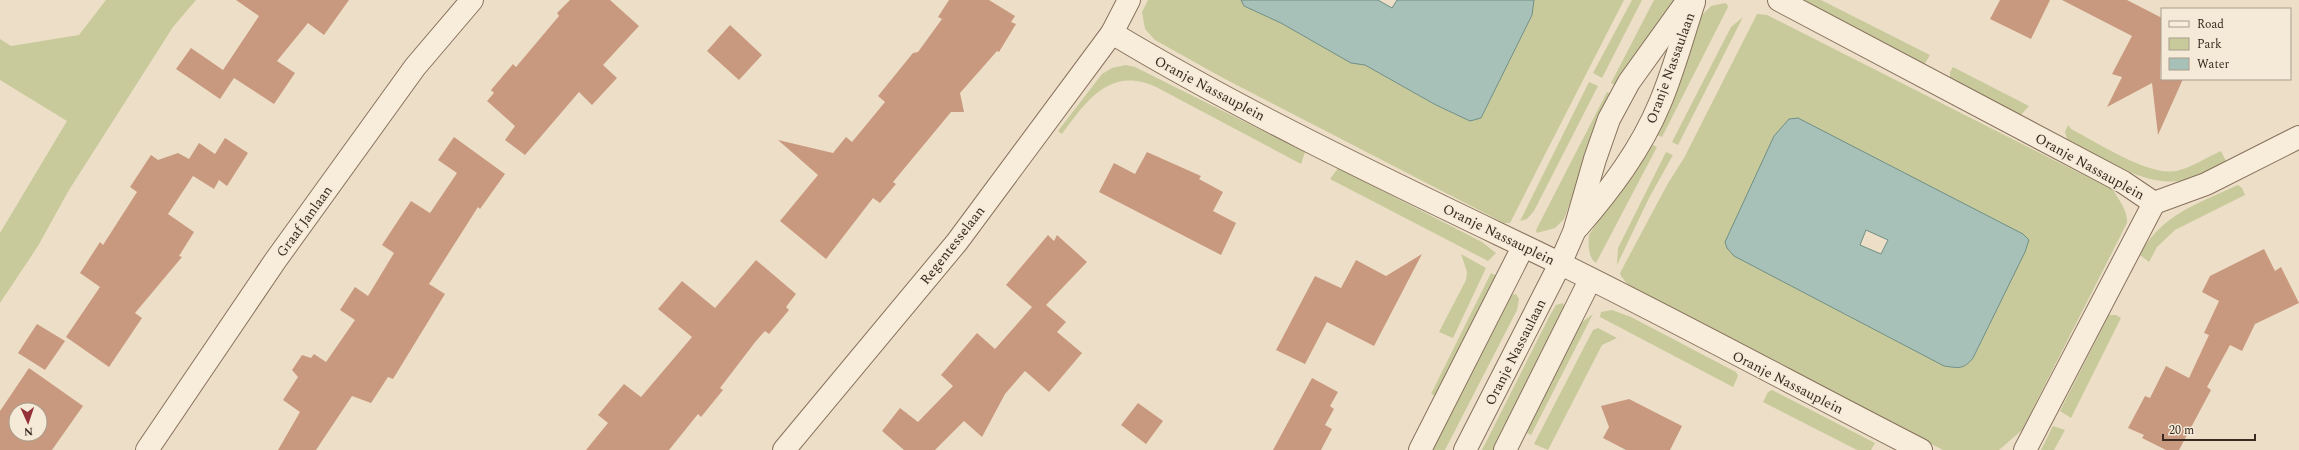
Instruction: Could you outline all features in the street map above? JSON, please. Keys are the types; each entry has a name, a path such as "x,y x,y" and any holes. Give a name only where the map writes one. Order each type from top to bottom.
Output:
{"street":[{"name":"Graaf Janlaan","path":"147,450 275,261 410,74 472,0"},
{"path":"1112,33 1129,0"},
{"name":"Oranje Nassaulaan","path":"1464,450 1560,264 1574,232 1595,159 1609,119 1629,82 1688,0"},
{"name":"Oranje Nassaulaan","path":"1574,232 1612,188 1645,135 1660,103 1694,0"},
{"name":"Oranje Nassauplein","path":"1778,0 2122,182 2154,203 2025,450"},
{"name":"Oranje Nassauplein","path":"1112,33 1170,68 1523,247 1560,264 1921,450"},
{"name":"Regentesselaan","path":"784,450 957,242 1112,33"},
{"path":"2154,203 2206,184 2299,137"},
{"path":"1420,450 1523,247"},
{"path":"1505,450 1590,280"}],"green space":[{"path":"106,0 196,0 173,27 69,190 38,246 0,303 0,233 67,121 0,80 0,39 11,46 79,35"},
{"path":"1148,0 1241,0 1244,6 1281,23 1351,63 1365,65 1436,105 1470,121 1481,118 1532,15 1534,0 1624,0 1510,223 1504,223 1223,78 1155,40 1145,29 1142,12"},
{"path":"1632,0 1642,0 1602,78 1593,73"},
{"path":"1654,0 1675,0 1618,87 1611,83"},
{"path":"1792,0 1821,0 1930,55 1924,65"},
{"path":"1725,3 1728,7 1662,137 1654,134 1699,18 1711,6"},
{"path":"1757,14 1767,15 2113,190 2125,210 2127,223 2022,430 1999,450 1943,450 1628,285 1620,273 1667,185 1684,158","holes":["1798,118 2028,244 1973,358 1944,366 1734,256 1727,248 1789,119"]},
{"path":"1743,17 1678,145 1672,142 1731,27"},
{"path":"1126,65 1135,67 1305,152 1301,164 1158,88 1141,82 1127,81 1114,83 1102,90 1091,98 1081,109 1062,134 1058,131 1102,74 1112,68"},
{"path":"1953,67 2029,106 2021,115 1950,79 1950,72"},
{"path":"1589,82 1598,86 1534,211 1527,219 1520,221"},
{"path":"1607,92 1614,95 1590,149 1564,219 1555,228 1537,233 1536,230"},
{"path":"2068,125 2071,129 2122,157 2151,168 2164,171 2182,170 2221,151 2226,161 2190,179 2169,182 2154,180 2109,162 2067,139 2065,132"},
{"path":"1649,143 1657,147 1596,263 1591,258 1590,254 1589,235"},
{"path":"1666,152 1673,155 1649,198 1617,265 1618,248"},
{"path":"1338,168 1482,242 1496,253 1488,261 1330,179"},
{"path":"2238,185 2242,188 2245,195 2175,230 2157,247 2149,262 2140,255 2148,241 2170,220 2195,205"},
{"path":"1461,254 1486,268 1453,338 1439,332 1466,280 1467,272"},
{"path":"1491,273 1499,277 1438,397 1431,394"},
{"path":"1516,294 1519,299 1517,310 1445,450 1432,450 1511,295"},
{"path":"1563,303 1566,312 1496,450 1482,450 1549,317 1556,305"},
{"path":"1612,310 1631,317 1736,372 1738,376 1733,387 1600,317 1601,312"},
{"path":"1593,314 1531,435 1524,431 1576,331 1581,323"},
{"path":"2109,315 2116,315 2121,318 2071,418 2060,411"},
{"path":"1598,328 1617,338 1602,345 1548,450 1534,444 1593,330"},
{"path":"1772,390 1875,443 1871,450 1857,450 1763,402 1768,392"},
{"path":"2053,426 2065,430 2054,450 2041,450"}],"water":[{"path":"1241,0 1378,0 1392,8 1397,0 1534,0 1532,15 1481,118 1470,121 1436,105 1365,65 1351,63 1281,23 1244,6"},
{"path":"1798,118 2023,234 2029,240 2025,252 1973,358 1966,365 1957,368 1944,366 1734,256 1727,248 1725,242 1774,136 1789,119","holes":["1866,230 1888,240 1881,254 1860,245"]}],"building":[{"path":"236,0 349,0 324,35 308,23 277,61 295,73 274,104 234,78 220,99 176,69 191,48 223,70 259,16"},
{"path":"570,0 610,0 639,26 603,65 617,78 592,105 579,92 525,155 505,140 515,126 487,101 494,93 491,90 513,64 516,67 559,16 557,13"},
{"path":"949,0 989,0 1015,16 1011,22 1016,24 999,52 997,51 960,93 964,112 951,112 893,182 896,184 880,203 873,198 826,259 780,221 818,175 778,140 833,153 846,137 852,142 885,102 878,96 913,53 918,52 942,19 938,17"},
{"path":"2000,0 2050,0 2031,39 1990,19"},
{"path":"2062,0 2127,0 2161,17 2160,79 2183,80 2158,135 2152,83 2107,107 2122,77 2112,74 2132,36"},
{"path":"730,25 762,55 739,80 707,51"},
{"path":"454,137 505,174 480,209 478,207 429,284 445,294 393,379 388,377 371,403 352,396 316,450 278,450 300,412 283,400 298,377 292,370 302,355 311,358 314,354 326,362 355,320 340,310 355,287 368,296 394,253 382,245 411,201 430,213 457,173 438,160"},
{"path":"225,138 248,153 227,186 219,180 214,189 193,176 168,214 194,232 179,256 182,257 135,313 142,318 109,367 66,337 100,287 80,273 100,242 103,245 137,192 130,187 151,155 158,160 178,153 189,159 199,143 215,154"},
{"path":"1147,152 1201,176 1199,179 1223,192 1213,211 1236,223 1221,255 1099,192 1114,163 1135,174"},
{"path":"1048,235 1054,241 1057,235 1087,262 1046,305 1066,322 1057,332 1082,353 1049,392 1025,371 1005,394 982,437 964,421 935,450 904,450 882,431 900,408 918,422 953,386 941,375 977,333 995,349 1032,307 1006,285"},
{"path":"2264,249 2275,271 2281,267 2299,303 2255,324 2242,351 2230,345 2207,387 2211,390 2179,450 2166,450 2142,438 2144,435 2128,428 2145,396 2150,398 2166,366 2189,378 2209,335 2204,333 2219,301 2202,292 2210,276"},
{"path":"1422,254 1374,346 1327,322 1305,364 1276,350 1315,276 1341,288 1356,260 1386,276"},
{"path":"756,260 796,294 786,307 789,310 769,334 765,331 756,341 720,388 723,390 701,417 698,414 669,450 586,450 608,423 598,415 624,384 641,397 692,337 658,309 682,281 715,308"},
{"path":"37,324 65,341 45,370 18,353"},
{"path":"29,368 83,406 52,450 0,450 0,411"},
{"path":"1312,378 1338,392 1330,406 1334,409 1325,425 1332,429 1321,450 1273,450"},
{"path":"1629,399 1682,426 1670,450 1626,450 1603,438 1609,427 1601,406"},
{"path":"1138,403 1163,421 1146,444 1121,425"}]}
